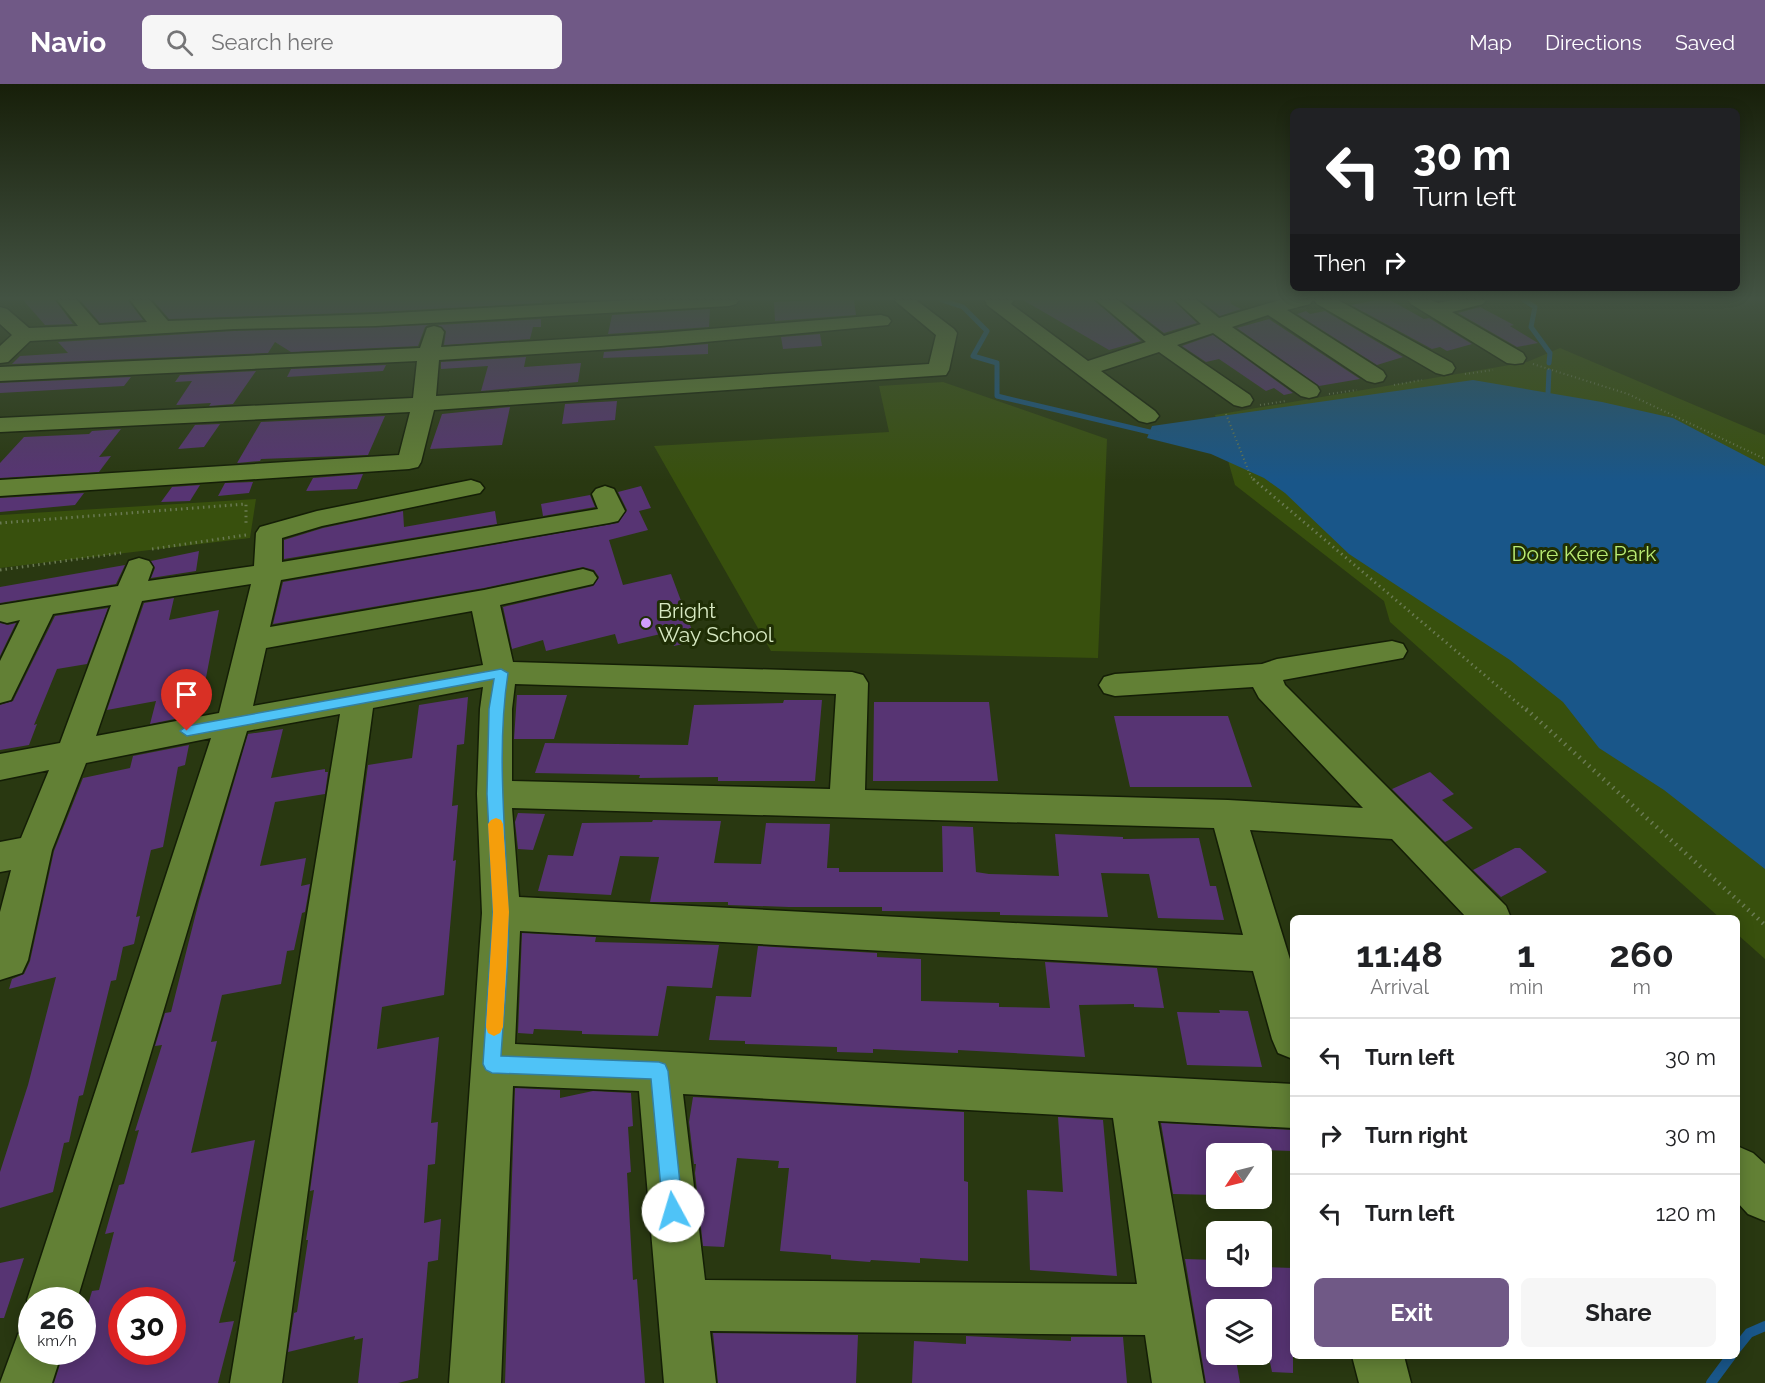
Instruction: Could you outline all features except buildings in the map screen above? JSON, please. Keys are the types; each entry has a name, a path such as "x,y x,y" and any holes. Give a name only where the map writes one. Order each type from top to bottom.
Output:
{"street":[{"path":"0,374 273,361"},
{"path":"0,488 409,462 424,404 428,361"},
{"path":"0,425 424,404 730,361"},
{"path":"747,361 938,370 940,361"},
{"path":"1073,361 1147,416"},
{"path":"1084,369 1108,361"},
{"path":"1184,361 1242,405"},
{"path":"1262,361 1307,395"},
{"path":"1344,361 1376,383"},
{"path":"1432,361 1451,371"},
{"path":"56,1287 232,722 268,573 269,533 336,515 471,488"},
{"path":"7,613 42,606 135,566 268,573 609,514 612,511 605,494"},
{"path":"3,969 17,854 72,754 135,566"},
{"path":"253,640 484,599 582,578"},
{"path":"475,1383 501,912 494,794 496,709 501,673 484,599"},
{"path":"0,692 42,606"},
{"path":"1115,685 1266,675 1277,670 1392,651"},
{"path":"0,767 501,673 852,683 847,804"},
{"path":"1266,675 1270,690 1489,915"},
{"path":"256,1383 358,700"},
{"path":"494,794 1228,814 1401,825"},
{"path":"1228,814 1290,1028"},
{"path":"501,912 1270,954"},
{"path":"492,1064 1290,1106"},
{"path":"659,1071 690,1383"},
{"path":"1132,1097 1178,1383"},
{"path":"1740,1171 1765,1197"},
{"path":"682,1305 1166,1310"},
{"path":"1379,1359 1385,1383"},
{"path":"26,1383 32,1365"}],"path":[{"path":"1522,361 1538,363 1628,394 1765,459"},
{"path":"1451,371 1494,370"},
{"path":"1423,380 1376,383 1242,405 1251,477 1511,696 1765,925"},
{"path":"0,523 246,504 246,535 135,566 0,570"}],"green space":[{"name":"Dore Kere Park","path":"1590,361 1765,435 1765,959 1740,937 1740,915 1717,915 1390,622 1384,601 1235,485 1215,415 1527,362"},
{"path":"943,382 1107,439 1098,658 771,651 654,446 889,432 879,386"},
{"path":"256,499 250,538 0,568 0,515"}],"water":[{"name":"Dore Kere Park","path":"1473,380 1602,402 1673,418 1765,466 1765,869 1664,790 1599,748 1563,702 1510,660 1349,554 1285,493 1264,478 1211,454 1147,438 1152,426"}],"waterway":[{"path":"989,361 997,363 997,396 1158,434"},
{"path":"1548,393 1549,371"},
{"path":"1740,1344 1749,1333 1765,1326"},
{"path":"1711,1383 1729,1359"}],"slow traffic":[{"path":"494,1027 501,912 496,824"}],"place":[{"name":"Bright Way School","path":"646,623"}],"route":[{"path":"187,731 501,673 496,709 494,794 501,912 492,1064 659,1071 673,1211"}]}
